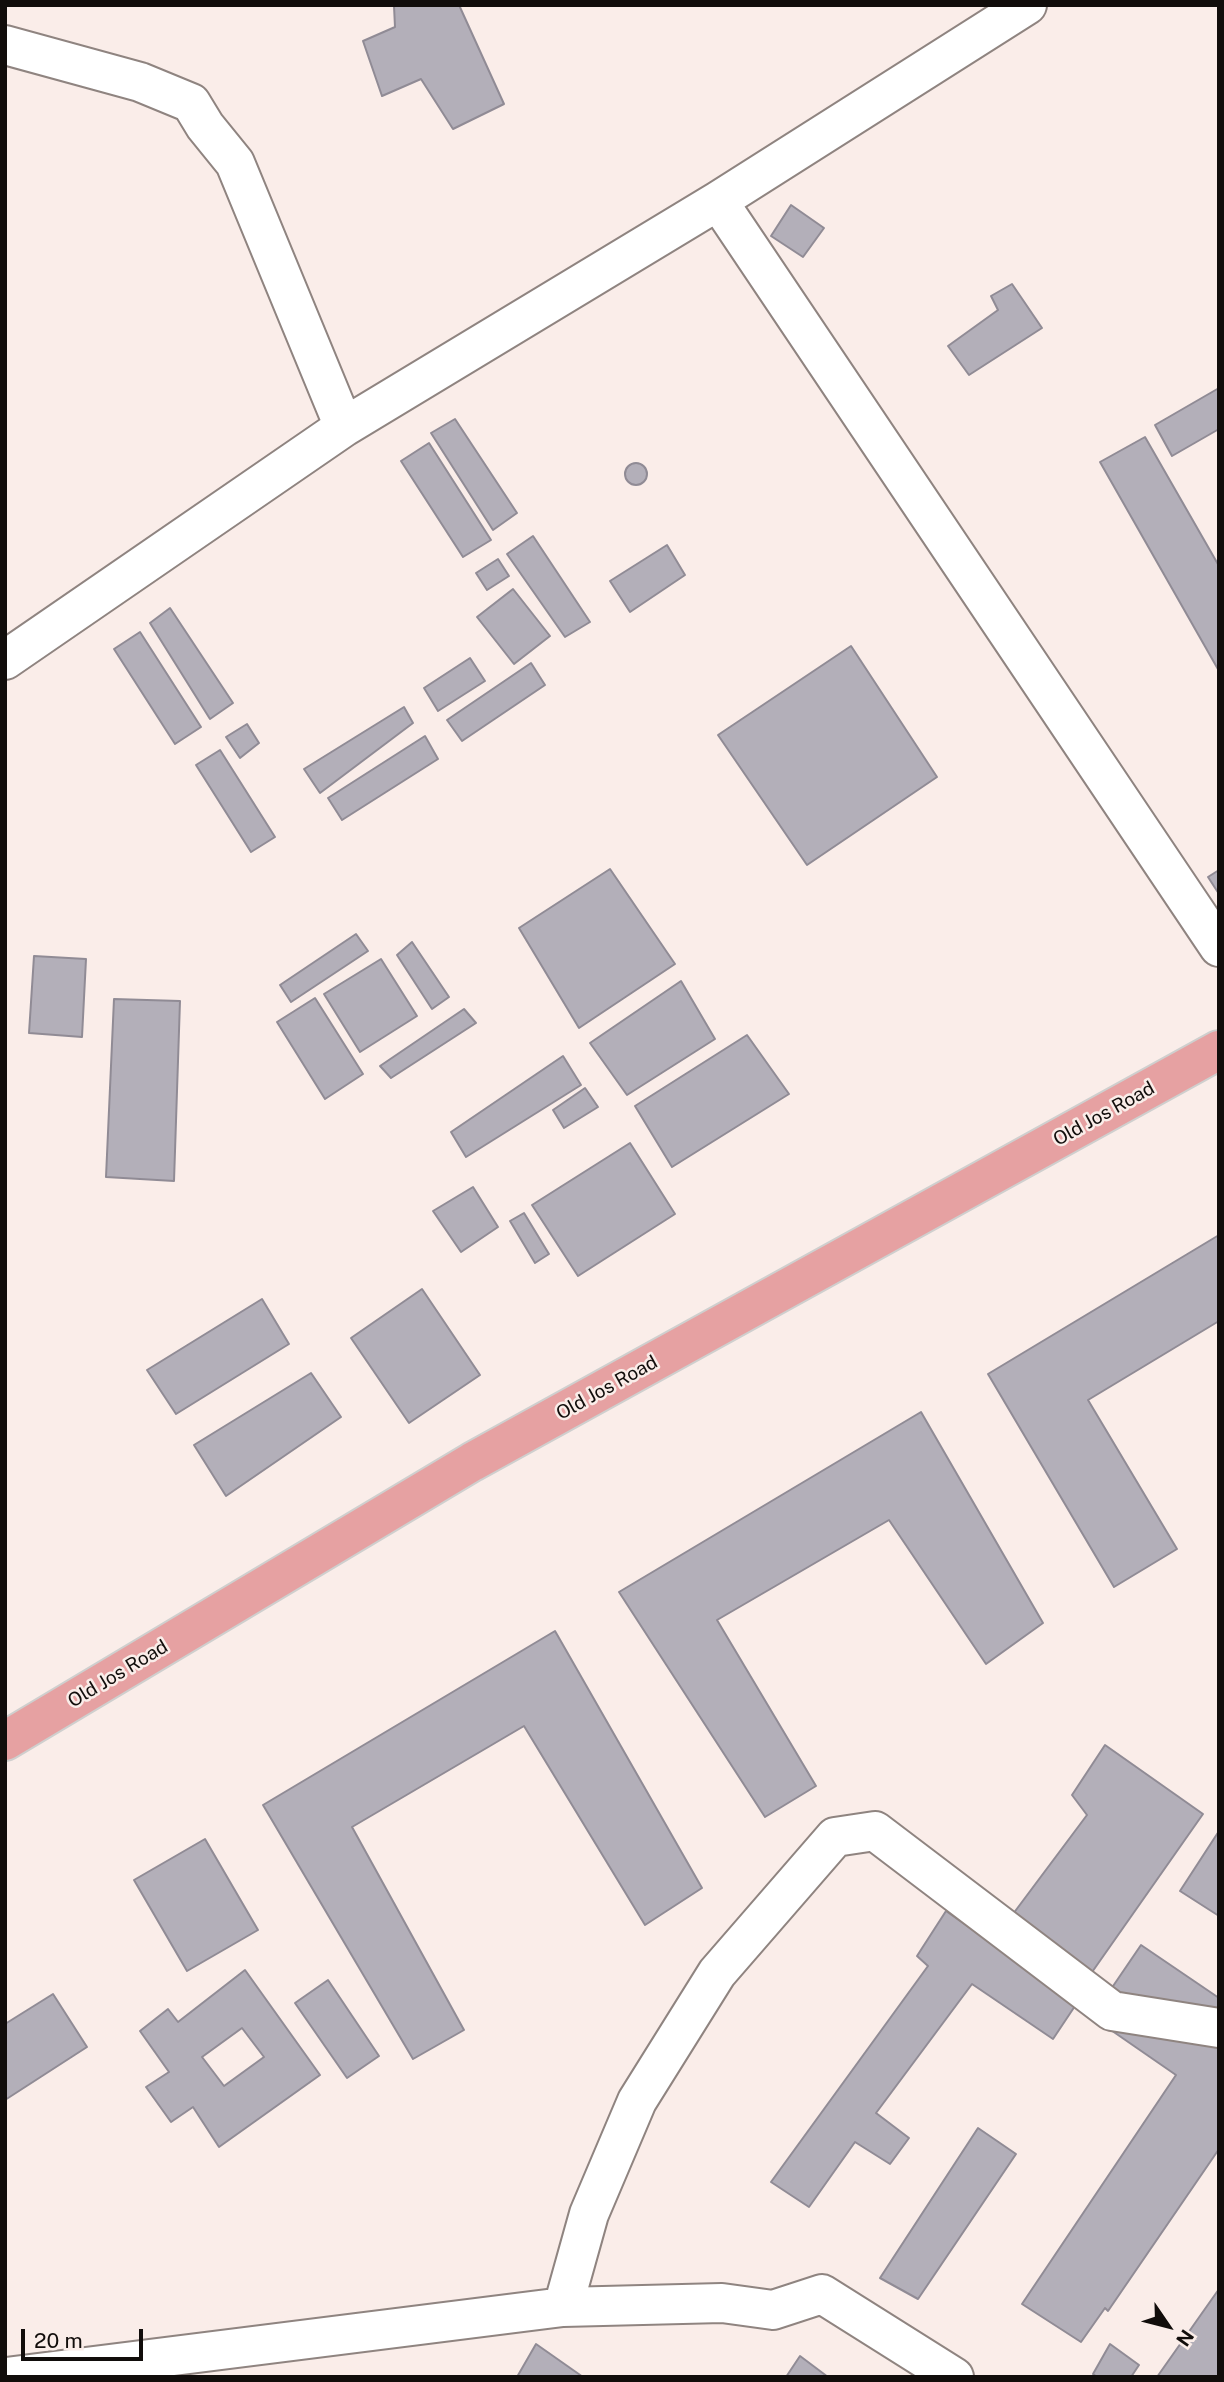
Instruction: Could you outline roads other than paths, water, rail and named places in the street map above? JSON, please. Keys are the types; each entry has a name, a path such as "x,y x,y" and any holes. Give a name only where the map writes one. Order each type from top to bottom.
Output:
{"main road":[{"name":"Old Jos Road","path":"5,1741 472,1462 1219,1050"}],"street":[{"path":"5,660 344,426 718,201 1027,5"},
{"path":"5,45 140,82 191,103 205,126 235,163 344,426"},
{"path":"718,201 1219,947"},
{"path":"563,2307 589,2214 637,2101 717,1973 835,1837 875,1831 1112,2011 1219,2028"},
{"path":"6,2377 563,2307 722,2303 773,2310 822,2294 954,2377"}]}
